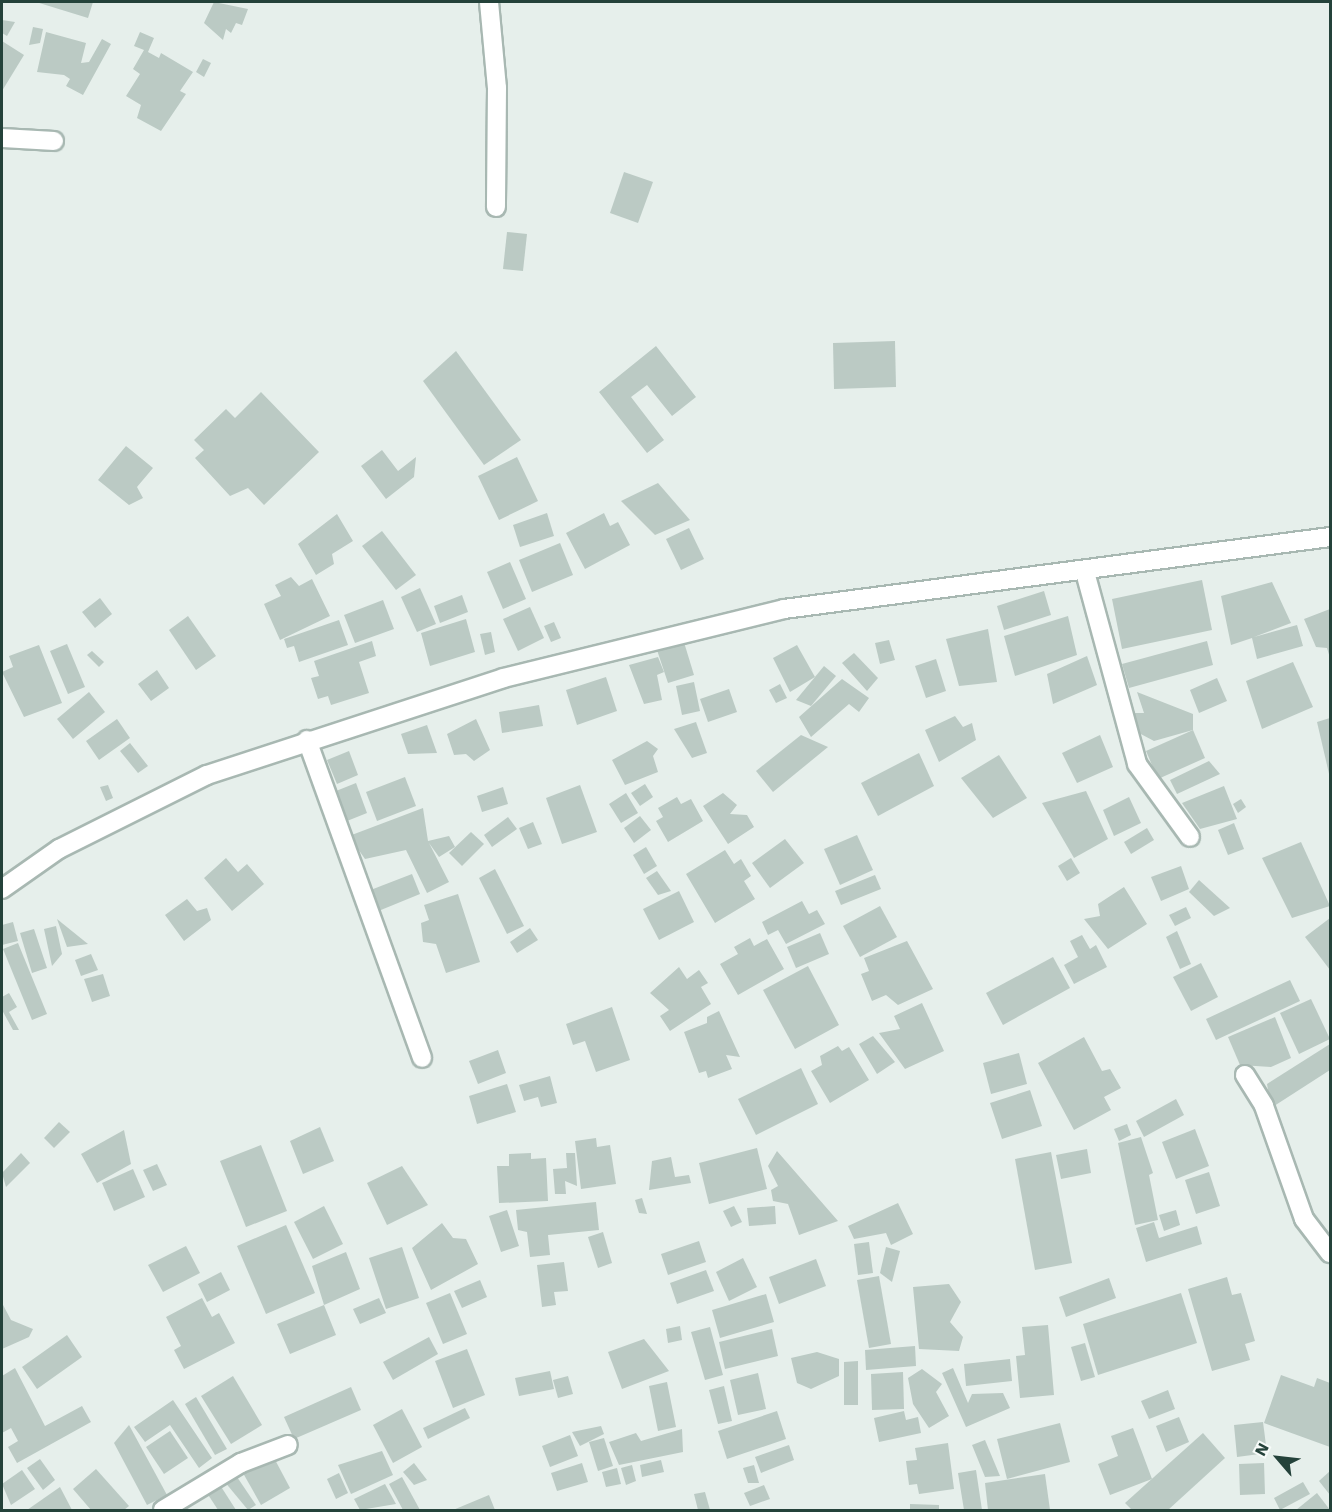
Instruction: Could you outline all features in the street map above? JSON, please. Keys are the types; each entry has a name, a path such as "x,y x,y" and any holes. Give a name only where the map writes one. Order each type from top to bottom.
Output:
{"street":[{"path":"489,2 496,88 496,207"},
{"path":"2,138 54,141"},
{"path":"2,889 136,806 307,740 503,678 784,609 1085,572 1330,537"},
{"path":"1085,572 1137,764 1190,837"},
{"path":"307,740 422,1058"},
{"path":"1245,1075 1264,1106 1304,1219 1330,1253"},
{"path":"163,1510 241,1463 288,1445"}],"building":[{"path":"36,2 93,2 88,18"},
{"path":"214,2 248,9 242,25 236,23 231,33 226,29 223,40 204,23"},
{"path":"2,20 15,22 7,36 2,33"},
{"path":"33,27 43,29 40,43 29,45"},
{"path":"46,32 86,43 81,63 89,62 102,39 111,44 83,95 66,86 70,79 64,75 37,72"},
{"path":"140,32 154,38 148,52 159,58 161,53 193,72 180,91 186,94 161,131 137,118 141,105 126,96 140,74 133,69 144,50 134,46"},
{"path":"2,41 24,55 2,91"},
{"path":"203,59 211,63 204,77 196,72"},
{"path":"624,172 653,182 638,223 610,213"},
{"path":"507,232 527,234 523,271 503,269"},
{"path":"895,341 896,387 834,389 833,343"},
{"path":"656,346 696,397 672,416 647,385 631,397 664,440 647,453 599,392"},
{"path":"456,351 521,440 484,465 423,381"},
{"path":"261,392 319,452 264,505 248,488 230,496 195,458 204,450 194,440 226,409 235,418"},
{"path":"126,446 153,468 137,487 143,498 129,505 98,480"},
{"path":"382,450 398,471 416,457 414,477 386,499 361,466"},
{"path":"517,457 538,501 499,520 478,476"},
{"path":"658,483 690,520 655,535 621,501"},
{"path":"547,513 554,536 520,547 513,525"},
{"path":"604,513 610,526 618,522 630,545 585,569 566,533"},
{"path":"337,514 353,541 332,554 334,564 316,575 298,544"},
{"path":"689,528 704,559 681,570 666,539"},
{"path":"382,531 416,575 396,590 362,546"},
{"path":"560,543 573,575 532,592 519,560"},
{"path":"510,562 526,599 503,609 487,572"},
{"path":"291,577 299,586 312,579 330,616 280,640 264,604 281,596 275,585"},
{"path":"1202,580 1212,630 1122,649 1112,599"},
{"path":"1272,582 1291,623 1254,637 1297,625 1303,646 1257,659 1252,638 1231,645 1221,596"},
{"path":"420,588 436,624 417,632 401,597"},
{"path":"1044,591 1051,615 1004,630 997,606"},
{"path":"462,595 468,612 440,623 434,606"},
{"path":"100,598 112,614 95,628 82,612"},
{"path":"383,600 394,629 355,643 344,615"},
{"path":"530,607 544,638 518,651 503,619"},
{"path":"1330,609 1330,658 1327,648 1316,647 1304,619"},
{"path":"188,616 216,656 196,670 169,630"},
{"path":"1068,616 1077,655 1015,676 1004,636"},
{"path":"466,619 475,652 430,666 421,633"},
{"path":"339,620 348,645 299,662 294,646 287,648 284,639"},
{"path":"554,622 561,638 551,642 544,626"},
{"path":"988,629 997,682 959,686 946,639"},
{"path":"491,632 495,652 485,655 480,634"},
{"path":"683,639 694,675 668,683 656,647"},
{"path":"889,640 895,660 880,664 875,643"},
{"path":"372,641 376,656 359,662 369,693 331,705 328,696 318,699 311,678 319,676 314,661"},
{"path":"1207,641 1213,665 1129,688 1122,664"},
{"path":"67,644 85,687 68,694 50,651"},
{"path":"39,645 62,703 24,717 2,672 13,667 9,656"},
{"path":"797,645 815,677 790,692 773,658"},
{"path":"92,651 104,662 99,667 87,655"},
{"path":"854,653 878,678 867,691 842,663"},
{"path":"1087,656 1097,685 1053,704 1047,674"},
{"path":"658,657 664,672 657,675 662,700 644,704 629,665"},
{"path":"936,659 946,691 926,698 915,666"},
{"path":"1293,662 1313,707 1262,729 1246,681"},
{"path":"824,666 836,676 811,706 796,700"},
{"path":"157,670 169,688 151,701 138,684"},
{"path":"606,677 617,711 577,725 566,690"},
{"path":"1217,678 1227,701 1199,713 1190,690"},
{"path":"842,679 869,698 859,712 849,704 811,737 799,717"},
{"path":"694,682 700,711 682,715 676,686"},
{"path":"780,684 787,698 776,703 769,690"},
{"path":"729,689 737,712 708,722 700,699"},
{"path":"89,692 105,712 73,739 57,719"},
{"path":"1137,692 1193,714 1193,730 1154,741 1137,732 1133,713 1144,713"},
{"path":"539,705 543,726 502,733 499,712"},
{"path":"955,716 963,727 972,723 976,740 939,762 925,730"},
{"path":"1330,718 1330,778 1317,722"},
{"path":"117,719 130,738 99,760 86,741"},
{"path":"476,719 490,750 474,761 466,754 454,755 447,734"},
{"path":"696,722 707,753 692,758 674,729"},
{"path":"427,725 437,753 408,754 401,734"},
{"path":"1193,730 1205,758 1158,779 1146,751"},
{"path":"801,735 828,747 773,792 756,771"},
{"path":"1100,735 1113,767 1077,783 1062,753"},
{"path":"647,741 658,749 653,756 658,772 625,785 612,760"},
{"path":"130,743 148,766 138,773 120,751"},
{"path":"349,751 358,775 337,784 327,760"},
{"path":"919,753 934,786 878,816 861,783"},
{"path":"999,755 1027,798 993,818 961,778"},
{"path":"1209,761 1220,774 1177,794 1170,780"},
{"path":"405,777 416,806 377,821 366,792"},
{"path":"356,783 367,813 347,821 336,791"},
{"path":"645,784 653,797 640,806 631,793"},
{"path":"108,785 113,798 106,801 100,787"},
{"path":"580,785 597,832 562,844 546,798"},
{"path":"1224,786 1237,819 1200,829 1182,803"},
{"path":"503,787 508,804 482,812 477,796"},
{"path":"1086,791 1108,839 1074,858 1042,803"},
{"path":"626,793 638,813 621,823 609,804"},
{"path":"723,793 737,805 730,814 747,815 754,827 728,844 703,806"},
{"path":"677,797 681,804 691,799 703,821 668,842 656,821 663,817 658,808"},
{"path":"1129,797 1141,823 1114,836 1103,810"},
{"path":"1241,799 1246,807 1238,813 1233,804"},
{"path":"423,808 428,841 449,836 455,847 439,857 429,843 449,882 427,893 406,850 365,859 349,836"},
{"path":"640,816 651,830 634,843 624,828"},
{"path":"508,817 517,829 492,847 484,835"},
{"path":"533,822 542,844 528,849 519,828"},
{"path":"1234,823 1244,849 1228,855 1218,830"},
{"path":"1147,828 1154,840 1131,854 1124,842"},
{"path":"471,832 484,844 462,866 449,853"},
{"path":"857,835 873,870 840,885 824,849"},
{"path":"785,839 804,863 770,888 752,863"},
{"path":"1301,842 1330,906 1292,918 1262,858"},
{"path":"646,847 657,866 644,874 633,855"},
{"path":"725,850 734,864 741,859 751,876 744,881 755,899 715,923 686,874"},
{"path":"226,858 238,872 247,864 264,884 232,911 204,878"},
{"path":"1071,858 1080,873 1067,881 1058,866"},
{"path":"1181,866 1189,889 1161,901 1151,877"},
{"path":"495,869 524,926 507,934 479,878"},
{"path":"657,871 671,891 658,895 646,878"},
{"path":"412,874 420,894 376,912 368,891"},
{"path":"875,875 881,889 841,905 835,891"},
{"path":"1199,880 1230,908 1214,916 1189,892"},
{"path":"1124,887 1147,924 1108,949 1084,919 1100,916 1098,904"},
{"path":"679,891 694,922 659,940 643,909"},
{"path":"458,894 480,962 446,973 436,944 423,942 421,923 429,920 424,905"},
{"path":"187,899 197,911 207,908 211,920 184,941 165,915"},
{"path":"802,901 809,914 817,910 825,924 786,944 778,930 768,935 762,922"},
{"path":"880,906 897,937 860,957 843,926"},
{"path":"1186,907 1191,918 1175,926 1169,915"},
{"path":"1330,918 1330,970 1305,937"},
{"path":"57,919 88,944 67,947"},
{"path":"13,922 18,941 2,945 2,925"},
{"path":"56,926 62,954 52,966 44,929"},
{"path":"530,928 538,940 517,953 510,942"},
{"path":"34,929 47,968 32,973 20,933"},
{"path":"1177,931 1191,964 1180,969 1166,937"},
{"path":"820,933 829,954 796,968 787,947"},
{"path":"1082,935 1090,949 1096,945 1107,967 1074,984 1064,965 1078,957 1070,941"},
{"path":"750,938 754,946 767,939 784,969 738,995 720,964 738,954 734,947"},
{"path":"907,941 933,989 898,1005 886,995 872,1001 861,974 869,971 864,958"},
{"path":"18,943 47,1014 32,1020 3,949"},
{"path":"91,954 98,970 81,976 75,960"},
{"path":"1053,957 1070,988 1003,1025 986,993"},
{"path":"1201,963 1218,997 1191,1011 1173,977"},
{"path":"808,966 839,1025 795,1049 763,990"},
{"path":"679,967 687,979 699,970 708,983 701,987 711,1004 670,1031 660,1016 669,1010 650,993"},
{"path":"103,974 110,996 92,1002 84,979"},
{"path":"1290,980 1300,1001 1216,1040 1206,1019"},
{"path":"9,993 17,1007 9,1012 19,1030 13,1030 2,1010 2,997"},
{"path":"1311,999 1330,1039 1299,1054 1280,1013"},
{"path":"922,1003 944,1051 905,1069 879,1033 900,1029 894,1016"},
{"path":"612,1007 630,1060 596,1072 585,1041 573,1045 566,1024"},
{"path":"719,1011 740,1057 726,1055 732,1069 708,1078 706,1071 699,1073 684,1032 707,1023 707,1017"},
{"path":"1275,1017 1291,1058 1271,1067 1240,1065 1228,1037"},
{"path":"873,1036 895,1062 877,1074 859,1044"},
{"path":"1084,1037 1102,1071 1110,1069 1121,1088 1104,1097 1111,1110 1074,1130 1038,1063"},
{"path":"1330,1044 1330,1070 1271,1108 1267,1084"},
{"path":"838,1046 842,1051 849,1047 869,1080 830,1103 811,1071 822,1065 820,1056"},
{"path":"498,1050 506,1073 478,1084 469,1061"},
{"path":"1019,1053 1027,1084 991,1094 983,1063"},
{"path":"801,1068 818,1104 756,1135 738,1099"},
{"path":"550,1076 557,1103 541,1107 538,1097 524,1101 519,1085"},
{"path":"507,1084 516,1112 477,1124 469,1096"},
{"path":"1030,1090 1042,1126 1002,1139 990,1103"},
{"path":"1176,1099 1184,1115 1144,1137 1136,1121"},
{"path":"59,1122 70,1132 54,1148 44,1138"},
{"path":"1127,1124 1131,1135 1119,1141 1114,1129"},
{"path":"320,1127 334,1161 303,1174 290,1141"},
{"path":"1195,1129 1209,1166 1176,1179 1162,1142"},
{"path":"124,1130 131,1164 97,1183 81,1154"},
{"path":"1141,1137 1153,1173 1149,1175 1158,1220 1135,1225 1118,1143"},
{"path":"596,1138 597,1147 610,1145 616,1184 581,1189 575,1141"},
{"path":"261,1145 287,1211 246,1227 220,1161"},
{"path":"757,1148 767,1189 709,1204 699,1163"},
{"path":"1087,1149 1091,1173 1061,1179 1056,1155"},
{"path":"777,1151 838,1221 799,1235 788,1204 773,1201 771,1190 778,1186 768,1166"},
{"path":"1051,1152 1072,1263 1035,1270 1015,1159"},
{"path":"21,1153 30,1163 6,1187 2,1173"},
{"path":"531,1153 531,1159 546,1158 548,1201 499,1203 497,1166 509,1166 509,1154"},
{"path":"566,1153 575,1153 577,1186 565,1181 566,1194 555,1194 553,1169 567,1168"},
{"path":"671,1157 675,1177 689,1175 691,1183 649,1190 652,1161"},
{"path":"157,1164 167,1185 153,1191 143,1170"},
{"path":"402,1166 428,1205 387,1225 367,1183"},
{"path":"133,1169 145,1197 114,1211 102,1183"},
{"path":"1209,1172 1220,1206 1196,1214 1185,1180"},
{"path":"642,1198 647,1214 639,1213 635,1200"},
{"path":"596,1202 599,1230 548,1235 550,1255 530,1257 527,1232 518,1230 516,1210"},
{"path":"898,1203 913,1234 891,1245 886,1233 854,1239 848,1226"},
{"path":"324,1206 343,1244 313,1259 294,1222"},
{"path":"734,1206 742,1222 731,1227 723,1211"},
{"path":"775,1206 776,1224 749,1226 747,1208"},
{"path":"507,1210 519,1246 501,1252 489,1216"},
{"path":"1176,1210 1180,1225 1164,1231 1159,1215"},
{"path":"1154,1222 1159,1238 1197,1226 1202,1244 1146,1262 1136,1228"},
{"path":"442,1223 453,1238 466,1239 478,1264 431,1290 412,1248"},
{"path":"286,1225 315,1293 266,1314 237,1246"},
{"path":"603,1232 612,1263 598,1268 588,1237"},
{"path":"699,1241 706,1262 668,1275 661,1254"},
{"path":"869,1242 873,1273 858,1275 854,1244"},
{"path":"186,1246 200,1273 163,1292 148,1265"},
{"path":"402,1247 419,1298 386,1309 369,1258"},
{"path":"886,1247 900,1251 892,1282 880,1273"},
{"path":"346,1252 360,1289 324,1305 312,1266"},
{"path":"743,1258 757,1287 729,1301 716,1272"},
{"path":"816,1259 826,1286 779,1304 769,1277"},
{"path":"564,1262 568,1291 554,1292 556,1305 542,1307 537,1265"},
{"path":"706,1270 714,1291 677,1304 670,1283"},
{"path":"221,1272 230,1290 207,1302 198,1284"},
{"path":"879,1276 891,1344 869,1348 857,1280"},
{"path":"1227,1277 1232,1295 1241,1293 1255,1341 1245,1344 1250,1360 1212,1371 1188,1289"},
{"path":"1109,1278 1116,1298 1066,1317 1059,1297"},
{"path":"480,1280 487,1297 462,1308 454,1291"},
{"path":"949,1284 961,1302 950,1322 963,1337 959,1351 919,1349 913,1287"},
{"path":"450,1293 467,1334 443,1344 426,1303"},
{"path":"1181,1293 1197,1343 1098,1375 1083,1324"},
{"path":"766,1294 774,1322 720,1338 712,1310"},
{"path":"202,1298 212,1317 219,1313 235,1343 184,1369 174,1350 181,1346 166,1317"},
{"path":"379,1298 386,1313 360,1324 353,1309"},
{"path":"2,1303 11,1320 33,1329 29,1337 2,1349"},
{"path":"324,1305 336,1335 290,1354 277,1324"},
{"path":"1048,1325 1054,1395 1020,1398 1016,1356 1025,1355 1022,1327"},
{"path":"680,1326 682,1340 668,1343 666,1329"},
{"path":"710,1327 723,1375 705,1380 691,1332"},
{"path":"772,1329 778,1356 725,1369 719,1342"},
{"path":"67,1335 82,1357 37,1389 22,1367"},
{"path":"429,1337 438,1354 393,1380 383,1362"},
{"path":"644,1339 669,1371 622,1389 608,1352"},
{"path":"1085,1343 1095,1377 1081,1381 1071,1347"},
{"path":"915,1346 916,1366 866,1370 865,1350"},
{"path":"467,1349 485,1395 453,1408 435,1361"},
{"path":"817,1352 839,1359 839,1376 811,1389 797,1383 791,1358"},
{"path":"1010,1359 1012,1381 966,1386 964,1364"},
{"path":"858,1361 858,1405 844,1405 844,1362"},
{"path":"15,1368 45,1426 82,1406 91,1422 17,1463 8,1447 18,1441 11,1428 2,1433 2,1376"},
{"path":"953,1368 968,1403 972,1394 1003,1393 1010,1408 966,1427 942,1373"},
{"path":"922,1369 942,1384 936,1392 949,1416 929,1428 913,1404 908,1378"},
{"path":"550,1371 554,1389 519,1396 515,1378"},
{"path":"903,1372 904,1409 872,1410 871,1374"},
{"path":"758,1373 766,1409 738,1415 730,1380"},
{"path":"1281,1375 1314,1387 1317,1378 1330,1383 1330,1447 1264,1423"},
{"path":"233,1376 262,1425 231,1444 201,1396"},
{"path":"568,1376 573,1394 558,1398 553,1380"},
{"path":"667,1382 676,1427 658,1431 649,1386"},
{"path":"724,1386 732,1421 718,1424 709,1390"},
{"path":"351,1387 361,1410 294,1439 284,1417"},
{"path":"1168,1390 1175,1409 1149,1419 1141,1401"},
{"path":"196,1397 227,1449 215,1455 185,1404"},
{"path":"173,1400 212,1458 199,1468 170,1425 145,1442 134,1427"},
{"path":"465,1408 470,1418 428,1439 423,1428"},
{"path":"402,1409 422,1447 393,1463 373,1425"},
{"path":"777,1411 786,1439 727,1459 718,1431"},
{"path":"904,1411 906,1420 918,1417 921,1433 879,1442 874,1418"},
{"path":"1179,1417 1189,1442 1166,1452 1156,1426"},
{"path":"1263,1422 1267,1453 1237,1457 1234,1425"},
{"path":"1060,1423 1070,1462 1007,1479 997,1439"},
{"path":"129,1425 167,1495 147,1505 114,1443"},
{"path":"601,1426 604,1434 580,1446 572,1432"},
{"path":"1133,1428 1152,1479 1110,1495 1098,1464 1118,1456 1111,1436"},
{"path":"682,1429 683,1452 619,1465 609,1442 636,1433 641,1441"},
{"path":"170,1431 188,1458 164,1474 146,1447"},
{"path":"1203,1433 1225,1458 1168,1510 1132,1510 1125,1503"},
{"path":"570,1435 578,1456 550,1467 542,1446"},
{"path":"604,1438 613,1466 598,1471 589,1442"},
{"path":"985,1440 1000,1476 985,1477 972,1445"},
{"path":"948,1443 954,1489 919,1494 917,1484 909,1485 906,1461 917,1460 915,1448"},
{"path":"789,1445 794,1460 761,1473 755,1457"},
{"path":"382,1451 393,1475 351,1494 338,1465"},
{"path":"273,1456 290,1488 261,1505 243,1473"},
{"path":"40,1459 55,1480 43,1490 27,1468"},
{"path":"661,1460 664,1472 642,1477 640,1465"},
{"path":"414,1463 427,1480 414,1485 403,1472"},
{"path":"582,1463 588,1482 557,1491 551,1473"},
{"path":"1264,1463 1265,1494 1240,1495 1239,1464"},
{"path":"632,1465 636,1481 626,1485 621,1468"},
{"path":"754,1465 759,1483 748,1483 743,1468"},
{"path":"617,1468 621,1484 606,1487 602,1472"},
{"path":"96,1469 129,1506 124,1510 91,1510 73,1489"},
{"path":"22,1470 35,1489 11,1505 2,1484"},
{"path":"976,1470 982,1510 964,1510 958,1473"},
{"path":"1330,1471 1330,1495 1319,1481"},
{"path":"339,1473 348,1493 336,1499 327,1479"},
{"path":"235,1474 256,1505 248,1510 224,1481"},
{"path":"1045,1474 1050,1510 988,1510 985,1483"},
{"path":"402,1477 420,1510 403,1510 389,1484"},
{"path":"1303,1482 1310,1494 1280,1510 1274,1498"},
{"path":"385,1484 396,1504 360,1510 354,1499"},
{"path":"220,1485 236,1510 218,1510 207,1493"},
{"path":"764,1485 770,1499 750,1506 744,1493"},
{"path":"60,1487 72,1510 27,1510"},
{"path":"705,1492 710,1510 698,1510 694,1494"},
{"path":"1317,1493 1330,1510 1296,1510"},
{"path":"489,1495 495,1510 453,1510"},
{"path":"910,1504 939,1505 939,1510 910,1510"}]}
